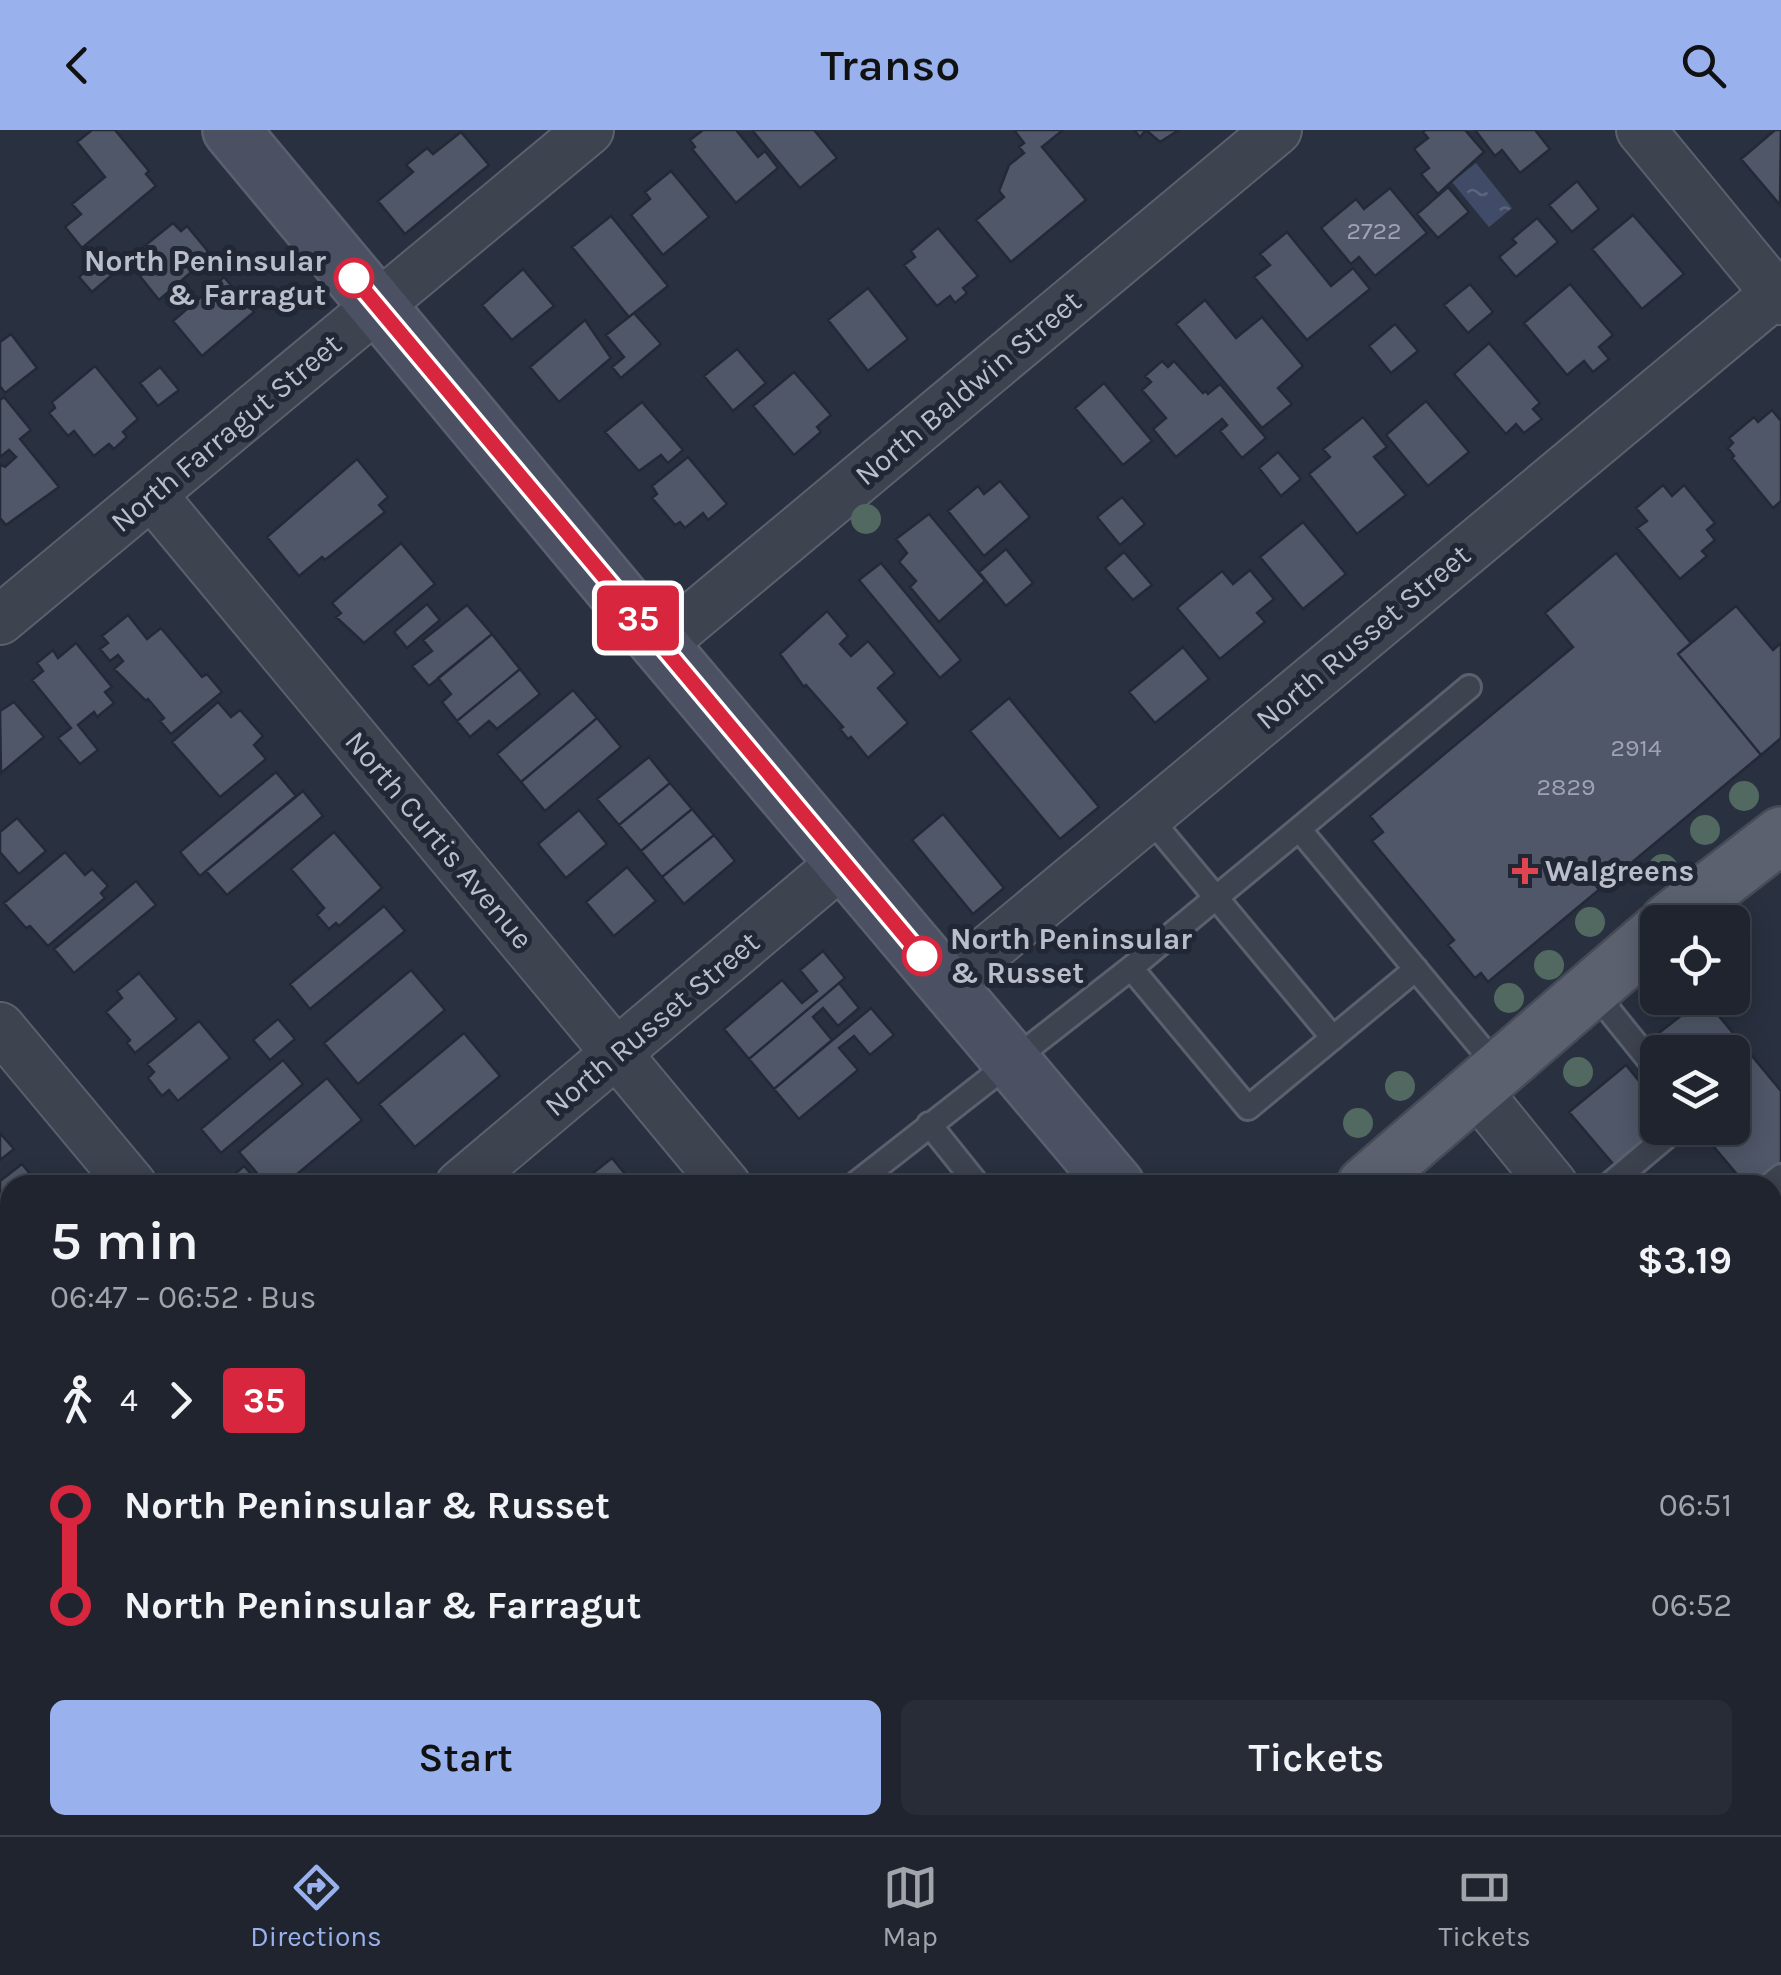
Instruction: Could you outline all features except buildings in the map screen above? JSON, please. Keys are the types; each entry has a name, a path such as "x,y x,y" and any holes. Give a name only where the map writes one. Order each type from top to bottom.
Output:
{"main road":[{"path":"1690,905 1781,835"},
{"path":"1377,1175 1640,947"}],"street":[{"path":"232,130 1107,1175"},
{"name":"North Farragut Street","path":"0,620 589,130"},
{"name":"North Baldwin Street","path":"660,645 1277,130"},
{"path":"1641,130 1779,294"},
{"name":"North Russet Street","path":"946,985 1779,294"},
{"name":"North Curtis Avenue","path":"152,494 718,1175"},
{"name":"North Russet Street","path":"472,1175 843,862"},
{"path":"0,1026 124,1175"},
{"path":"1486,1078 1546,1175"}],"lane":[{"path":"866,1175 1132,968 1470,688"},
{"path":"1148,816 1332,1038"},
{"path":"1299,829 1416,969 1486,1078"},
{"path":"1132,968 1248,1108 1416,969"},
{"path":"1591,988 1640,1049"},
{"path":"929,1124 970,1175"},
{"path":"1620,1175 1657,1145"}],"water":[{"path":"1476,163 1512,208 1489,227 1452,182"}],"bus line":[{"name":"35","path":"354,278 922,956"}],"place":[{"name":"North Peninsular & Farragut","path":"354,278"},
{"name":"Walgreens","path":"1525,871"},
{"name":"North Peninsular & Russet","path":"922,956"}]}
